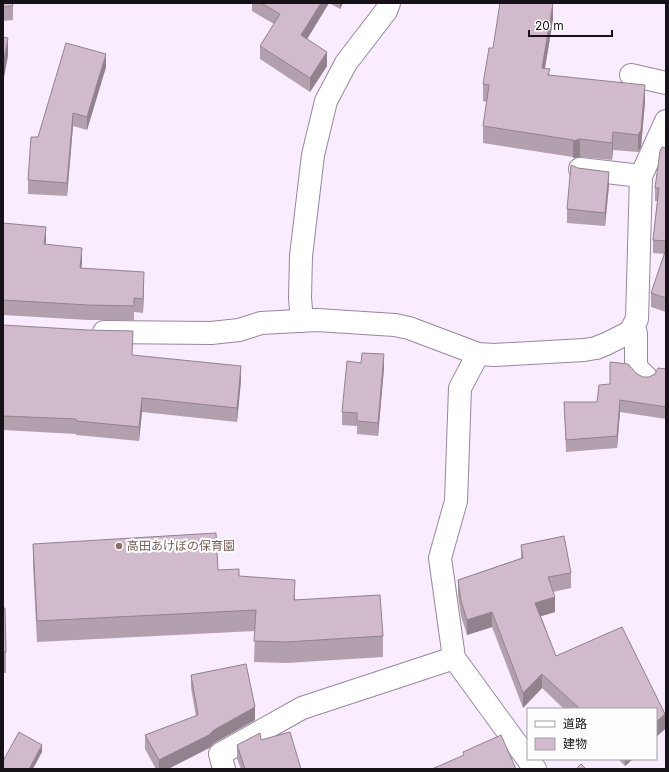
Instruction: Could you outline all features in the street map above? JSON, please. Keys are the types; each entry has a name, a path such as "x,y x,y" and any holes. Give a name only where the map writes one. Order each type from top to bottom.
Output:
{"street":[{"path":"302,321 300,298 301,256 313,155 326,101 346,63 386,11 389,3"},
{"path":"631,74 666,83"},
{"path":"88,332 182,334 211,333 239,330 261,323 317,320 395,325 409,328 478,354 494,355 596,348 630,332 637,319 641,176 666,121"},
{"path":"579,169 641,176"},
{"path":"634,325 636,334 636,364 638,369 646,377"},
{"path":"478,354 460,388 456,501 440,558 454,658 527,758"},
{"path":"224,769 220,754 302,708 454,658"},
{"path":"528,760 535,769"}],"building":[{"path":"3,3 12,3 13,6 3,7"},
{"path":"261,3 321,3 301,35 327,52 310,78 260,46 280,14"},
{"path":"500,3 553,3 542,68 550,69 548,75 645,85 641,130 638,135 613,132 612,143 580,139 573,141 483,126 489,85 483,84 489,48 493,48"},
{"path":"3,37 8,38 3,65"},
{"path":"66,43 106,54 87,117 73,113 67,183 28,180 31,137 38,137"},
{"path":"662,147 666,148 666,241 653,240 659,188 655,188 660,151"},
{"path":"571,165 578,168 609,172 605,213 567,209"},
{"path":"3,223 46,227 44,244 82,248 80,268 144,272 143,299 134,298 134,306 3,300"},
{"path":"666,249 666,298 651,293"},
{"path":"3,325 133,331 132,355 241,366 237,408 142,398 139,427 76,421 76,419 3,416"},
{"path":"362,353 384,354 378,423 357,421 357,413 342,412 347,361 361,363"},
{"path":"610,362 628,364 637,374 643,377 649,377 655,374 658,368 666,369 666,407 620,400 617,436 566,440 564,402 597,402 599,385 610,384"},
{"path":"216,533 218,570 239,569 239,576 295,580 294,600 380,595 383,636 286,642 254,641 256,610 37,621 33,544"},
{"path":"564,536 571,573 548,577 555,597 535,603 556,656 622,627 665,714 657,721 657,708 579,708 542,674 523,693 492,612 467,620 461,601 458,580 523,558 521,545"},
{"path":"3,608 5,608 6,652 3,652"},
{"path":"246,664 255,707 214,730 209,735 159,760 145,735 198,715 191,675"},
{"path":"19,732 42,745 29,769 3,769 3,761"},
{"path":"290,732 301,769 245,769 237,745 260,733 261,740"},
{"path":"501,735 516,769 432,769 464,755 463,752"},
{"path":"581,764 586,769 576,769"}],"place":[{"name":"高田あけぼの保育園","path":"119,546"}]}
